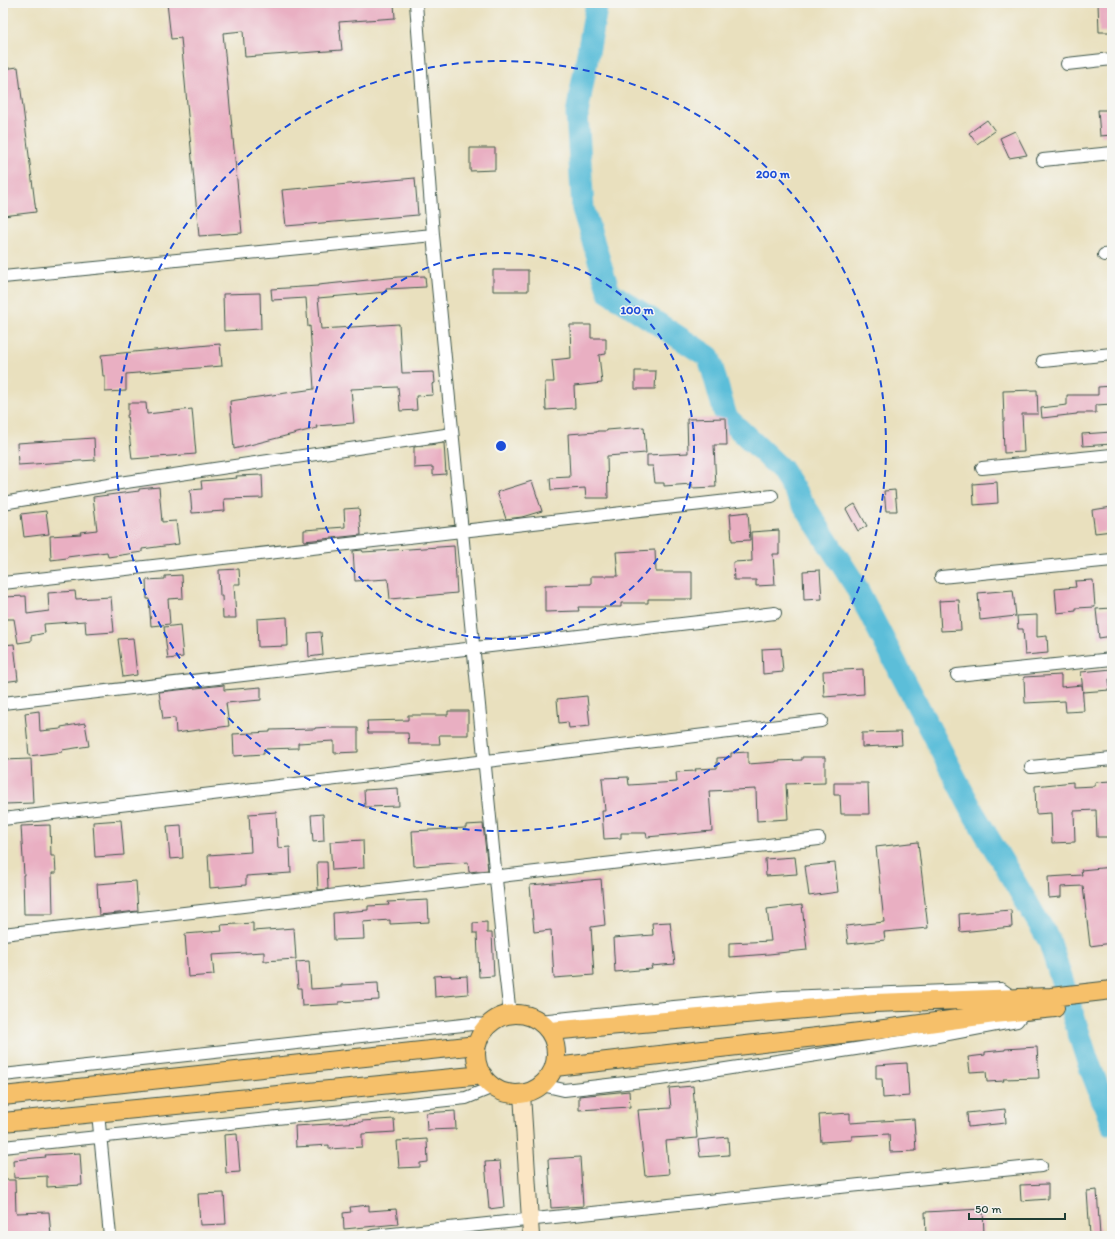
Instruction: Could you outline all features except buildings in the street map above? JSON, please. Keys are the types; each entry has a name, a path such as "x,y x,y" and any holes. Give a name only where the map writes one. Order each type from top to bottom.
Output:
{"main road":[{"path":"1093,999 1112,990"},
{"path":"544,1026 874,1003 1019,1004 1093,999 1112,1002"},
{"path":"555,1067 877,1030 1019,1004"},
{"path":"510,1015 525,1015 544,1026 556,1048 555,1067 547,1080 536,1089 522,1094 507,1093 488,1081 477,1061 478,1045 482,1034 489,1025 499,1018 510,1015"},
{"path":"3,1096 478,1045"},
{"path":"3,1122 488,1081"},
{"path":"522,1094 531,1236"}],"street":[{"path":"416,3 433,235 504,971 510,1015"},
{"path":"1067,64 1112,59"},
{"path":"1043,160 1112,152"},
{"path":"3,277 433,235"},
{"path":"1043,361 1112,354"},
{"path":"3,503 126,482 452,434"},
{"path":"982,468 1112,455"},
{"path":"3,583 772,496"},
{"path":"941,577 1112,560"},
{"path":"3,703 775,613"},
{"path":"957,675 1112,659"},
{"path":"3,819 821,721"},
{"path":"1031,767 1112,759"},
{"path":"3,934 819,839"},
{"path":"542,1085 564,1090 660,1079 927,1038 1017,1021 1019,1004"},
{"path":"3,1075 464,1025 489,1025"},
{"path":"3,1147 466,1098 488,1081"},
{"path":"98,1113 110,1236"},
{"path":"373,1236 1041,1166"}],"waterway":[{"path":"597,3 577,114 583,209 609,292 709,357 726,417 781,469 855,585 974,814 1049,940 1087,1059 1112,1124"}]}
